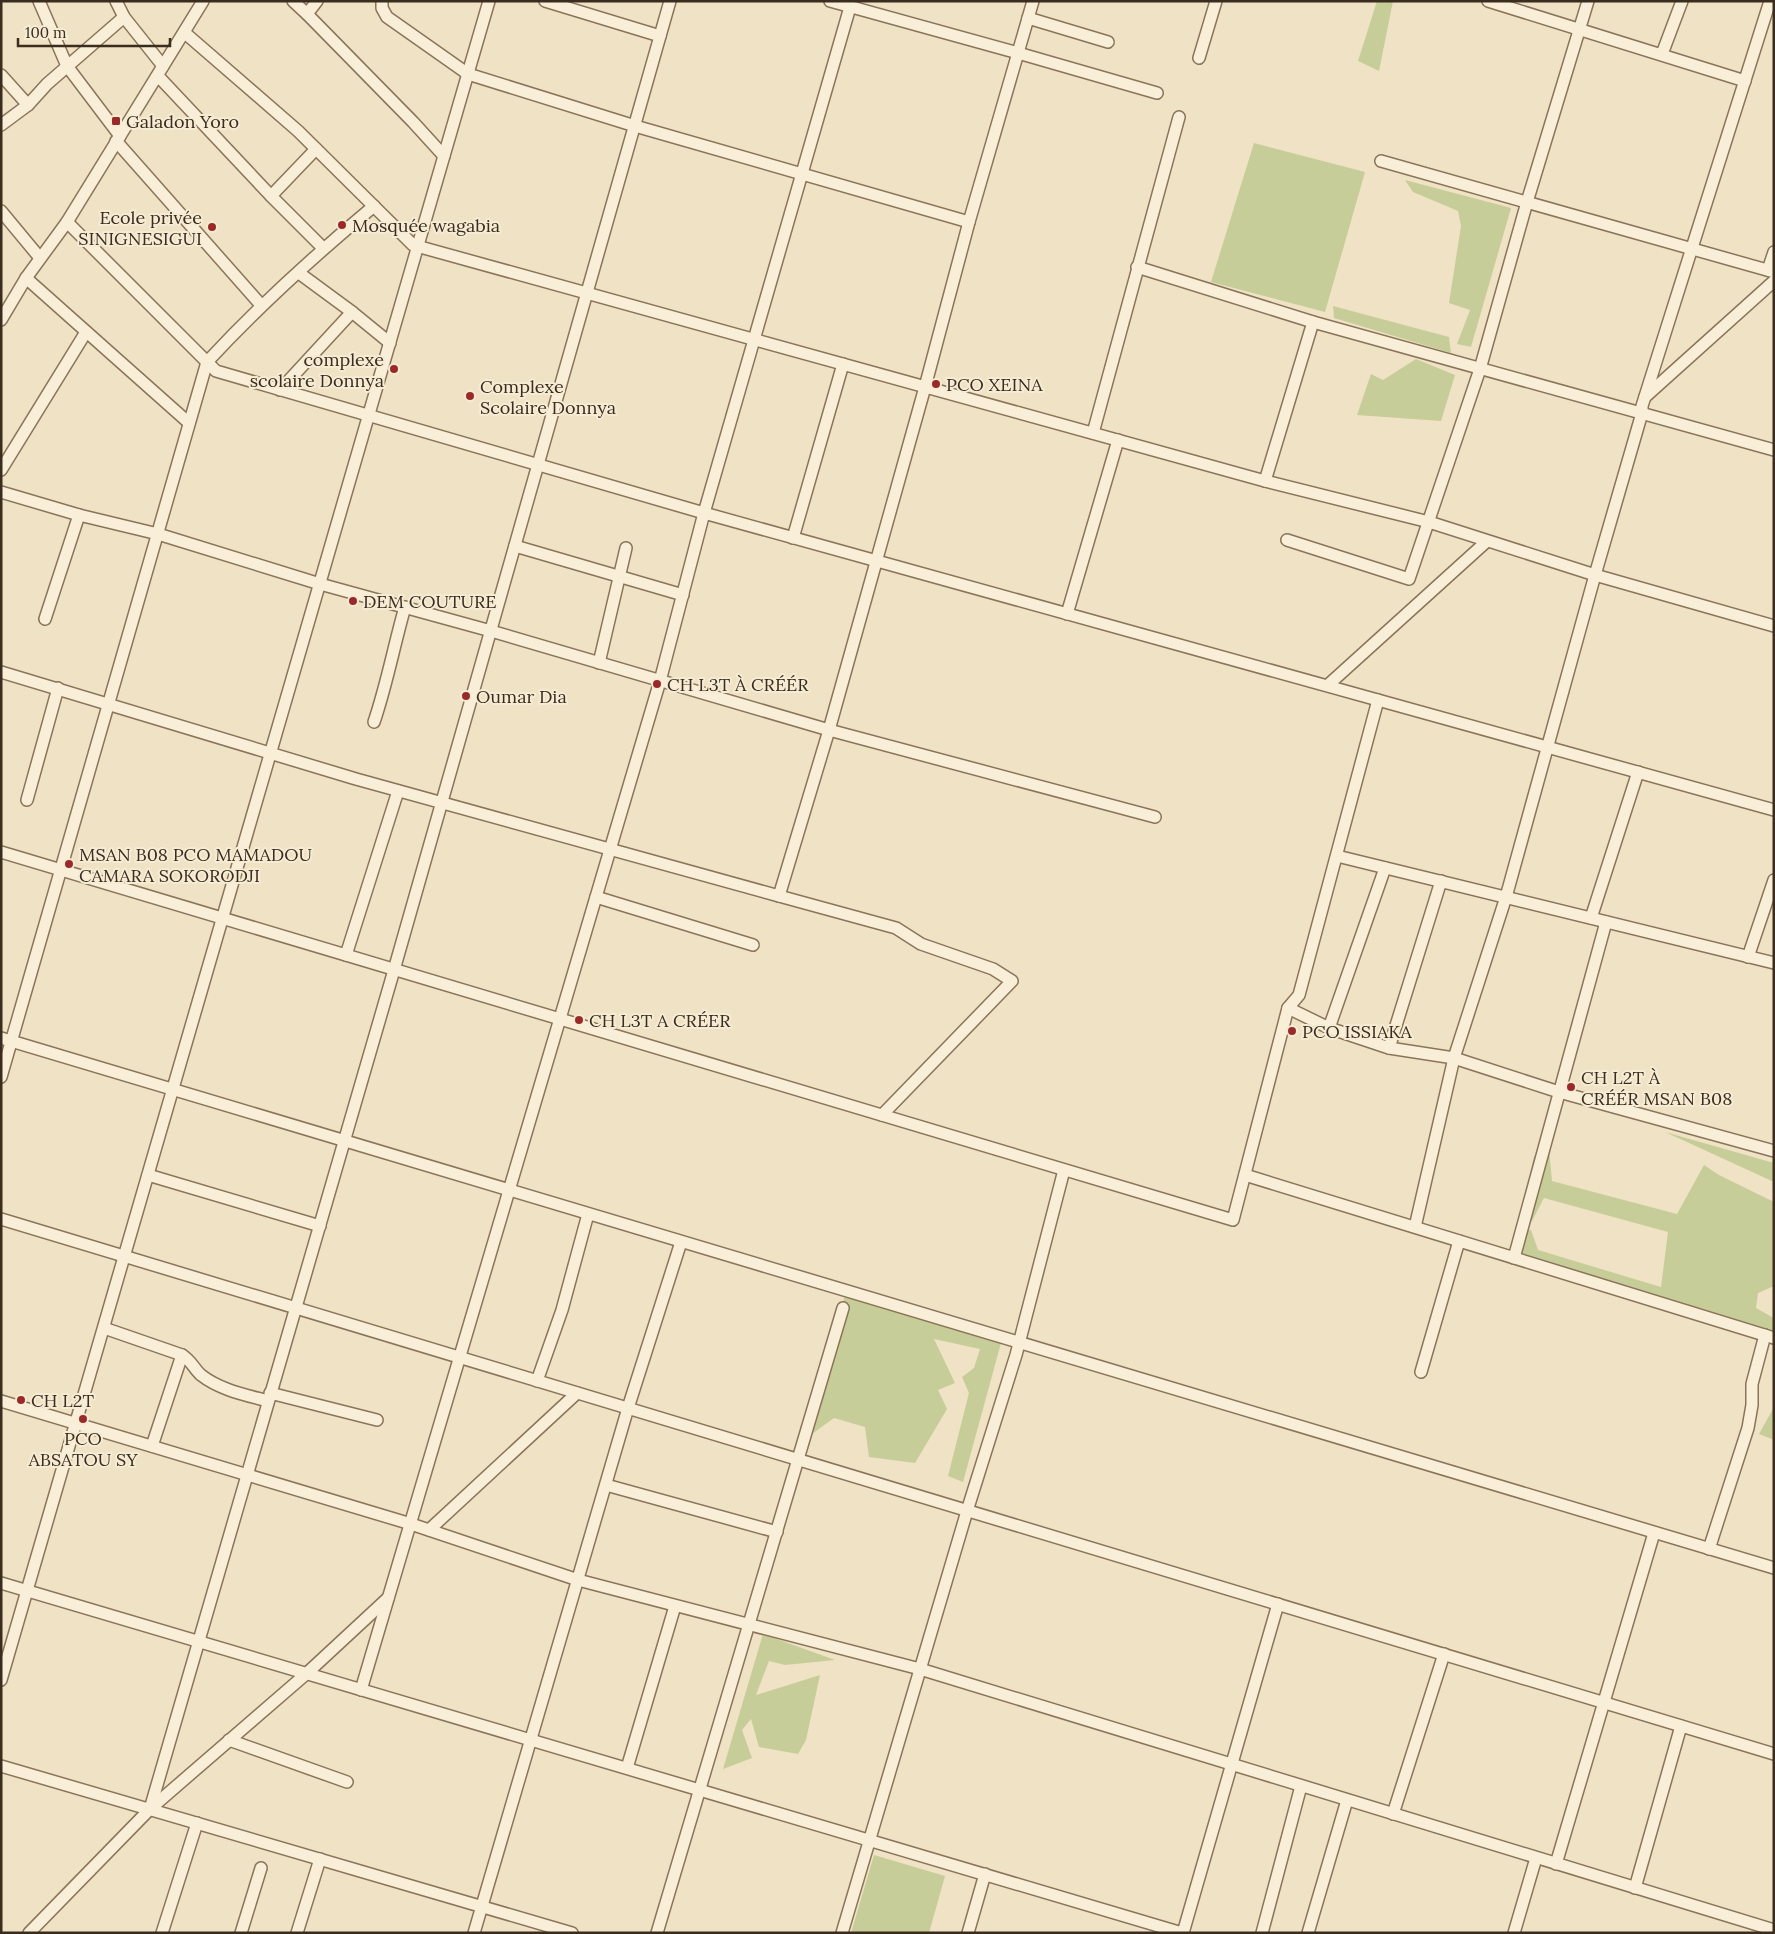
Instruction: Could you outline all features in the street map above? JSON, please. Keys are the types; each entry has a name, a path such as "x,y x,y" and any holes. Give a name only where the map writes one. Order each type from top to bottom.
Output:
{"street":[{"path":"39,1 67,66 118,139 262,306"},
{"path":"116,1 124,17 160,71 271,196 323,248"},
{"path":"1,320 26,278 67,222 203,1"},
{"path":"293,1 413,122 444,156"},
{"path":"307,14 317,1"},
{"path":"382,1 382,8 387,17 468,74 635,126 969,222"},
{"path":"1,1680 489,1"},
{"path":"545,1 660,36"},
{"path":"150,1809 394,970 670,1"},
{"path":"830,1 1157,94"},
{"path":"779,896 829,730 969,222 1033,1"},
{"path":"1200,58 1216,1"},
{"path":"1488,1 1745,81"},
{"path":"1286,540 1409,579 1480,369 1527,202 1588,1"},
{"path":"1662,54 1682,1"},
{"path":"1415,1227 1454,1058 1506,897 1642,413 1644,398 1770,1"},
{"path":"362,1690 660,681 704,513 850,7"},
{"path":"1,125 28,105 47,84 124,17"},
{"path":"1028,18 1108,42"},
{"path":"185,32 316,149 413,245 1265,481 1429,522 1595,576 1774,626"},
{"path":"1,75 28,105"},
{"path":"1093,433 1179,117"},
{"path":"271,196 316,149"},
{"path":"1381,161 1771,271 1774,252"},
{"path":"1,1077 6,1040 61,870 207,362 323,248 374,206"},
{"path":"1,211 40,258"},
{"path":"67,222 216,371 704,513 1774,810"},
{"path":"1137,268 1313,322 1774,450"},
{"path":"299,273 390,343"},
{"path":"26,278 189,423"},
{"path":"1644,398 1774,281"},
{"path":"280,390 352,312"},
{"path":"1265,481 1313,322"},
{"path":"1,470 86,332"},
{"path":"793,538 843,364"},
{"path":"1067,614 1118,440"},
{"path":"1,492 78,515 158,534 320,584 491,631 829,730 1155,817"},
{"path":"45,619 78,515"},
{"path":"1328,686 1486,542"},
{"path":"515,546 683,594"},
{"path":"599,663 621,576 626,548"},
{"path":"374,722 405,607"},
{"path":"1,672 398,791 896,928 921,944 993,969 1012,981 882,1115"},
{"path":"26,800 58,688"},
{"path":"1,852 1233,1220 1288,1008 1299,995 1378,700"},
{"path":"1591,918 1638,772"},
{"path":"346,955 398,791"},
{"path":"1337,856 1774,964"},
{"path":"1329,1028 1385,868"},
{"path":"1748,957 1774,880"},
{"path":"1389,1048 1441,881"},
{"path":"596,897 753,945"},
{"path":"1514,1258 1606,922"},
{"path":"1288,1008 1329,1028 1389,1048 1454,1058 1560,1092 1774,1151"},
{"path":"6,1040 1774,1568"},
{"path":"842,1933 1019,1343 1064,1170"},
{"path":"148,1175 320,1226"},
{"path":"1245,1175 1769,1336 1752,1384 1752,1405 1748,1428 1709,1549"},
{"path":"537,1381 562,1310 588,1214"},
{"path":"1,1220 1774,1754"},
{"path":"1421,1372 1459,1241"},
{"path":"474,1933 628,1408 681,1242"},
{"path":"657,1933 843,1308"},
{"path":"104,1328 182,1355 193,1364 200,1374 215,1383 269,1397 377,1420"},
{"path":"152,1446 182,1355"},
{"path":"429,1530 577,1393"},
{"path":"1,1401 410,1524 578,1580 920,1669 1774,1930"},
{"path":"606,1484 777,1532"},
{"path":"1556,1864 1654,1533"},
{"path":"1,1583 1183,1933 1278,1604"},
{"path":"29,1933 150,1809 306,1674 389,1597"},
{"path":"627,1768 675,1606"},
{"path":"1394,1814 1444,1654"},
{"path":"1635,1888 1681,1726"},
{"path":"229,1740 348,1782"},
{"path":"1,1766 572,1933"},
{"path":"1262,1933 1301,1786"},
{"path":"1308,1933 1347,1800"},
{"path":"162,1933 196,1823"},
{"path":"1514,1933 1536,1858"},
{"path":"297,1933 320,1859"},
{"path":"241,1933 261,1868"},
{"path":"968,1933 985,1874"}],"green space":[{"path":"1377,1 1393,1 1379,71 1358,61"},
{"path":"1254,143 1365,172 1325,312 1211,282"},
{"path":"1405,180 1511,208 1471,347 1457,344 1470,310 1449,303 1461,226 1458,211 1413,192"},
{"path":"1333,306 1449,337 1451,353 1334,318"},
{"path":"1416,359 1455,375 1441,421 1357,415 1371,374 1383,380"},
{"path":"1665,1132 1774,1163 1774,1182"},
{"path":"1549,1149 1552,1181 1677,1214 1704,1165 1719,1175 1774,1202 1774,1286 1758,1293 1756,1308 1774,1318 1774,1341 1525,1259 1515,1231 1531,1230 1538,1250 1661,1287 1668,1232 1544,1198 1532,1221 1521,1217 1534,1156"},
{"path":"845,1295 1001,1343 963,1482 948,1476 969,1393 962,1377 974,1368 980,1349 934,1339 955,1383 938,1390 947,1409 915,1463 869,1457 865,1427 834,1418 805,1439"},
{"path":"1774,1407 1774,1440 1759,1434"},
{"path":"763,1634 835,1660 785,1665 769,1661 756,1695 820,1675 806,1740 798,1754 759,1747 751,1719 742,1730 752,1758 723,1769"},
{"path":"874,1855 945,1876 929,1933 851,1933"}],"place":[{"name":"Galadon Yoro","path":"116,121"},
{"name":"Mosquée wagabia","path":"342,225"},
{"name":"Ecole privée SINIGNESIGUI","path":"212,227"},
{"name":"complexe scolaire Donnya","path":"394,369"},
{"name":"PCO XEINA","path":"936,384"},
{"name":"Complexe Scolaire Donnya","path":"470,396"},
{"name":"DEM COUTURE","path":"353,601"},
{"name":"CH L3T À CRÉÉR","path":"657,684"},
{"name":"Oumar Dia","path":"466,696"},
{"name":"MSAN B08 PCO MAMADOU CAMARA SOKORODJI","path":"69,864"},
{"name":"CH L3T A CRÉER","path":"579,1020"},
{"name":"PCO ISSIAKA","path":"1292,1031"},
{"name":"CH L2T À CRÉÉR MSAN B08","path":"1571,1087"},
{"name":"CH L2T","path":"21,1400"},
{"name":"PCO ABSATOU SY","path":"83,1419"}]}
